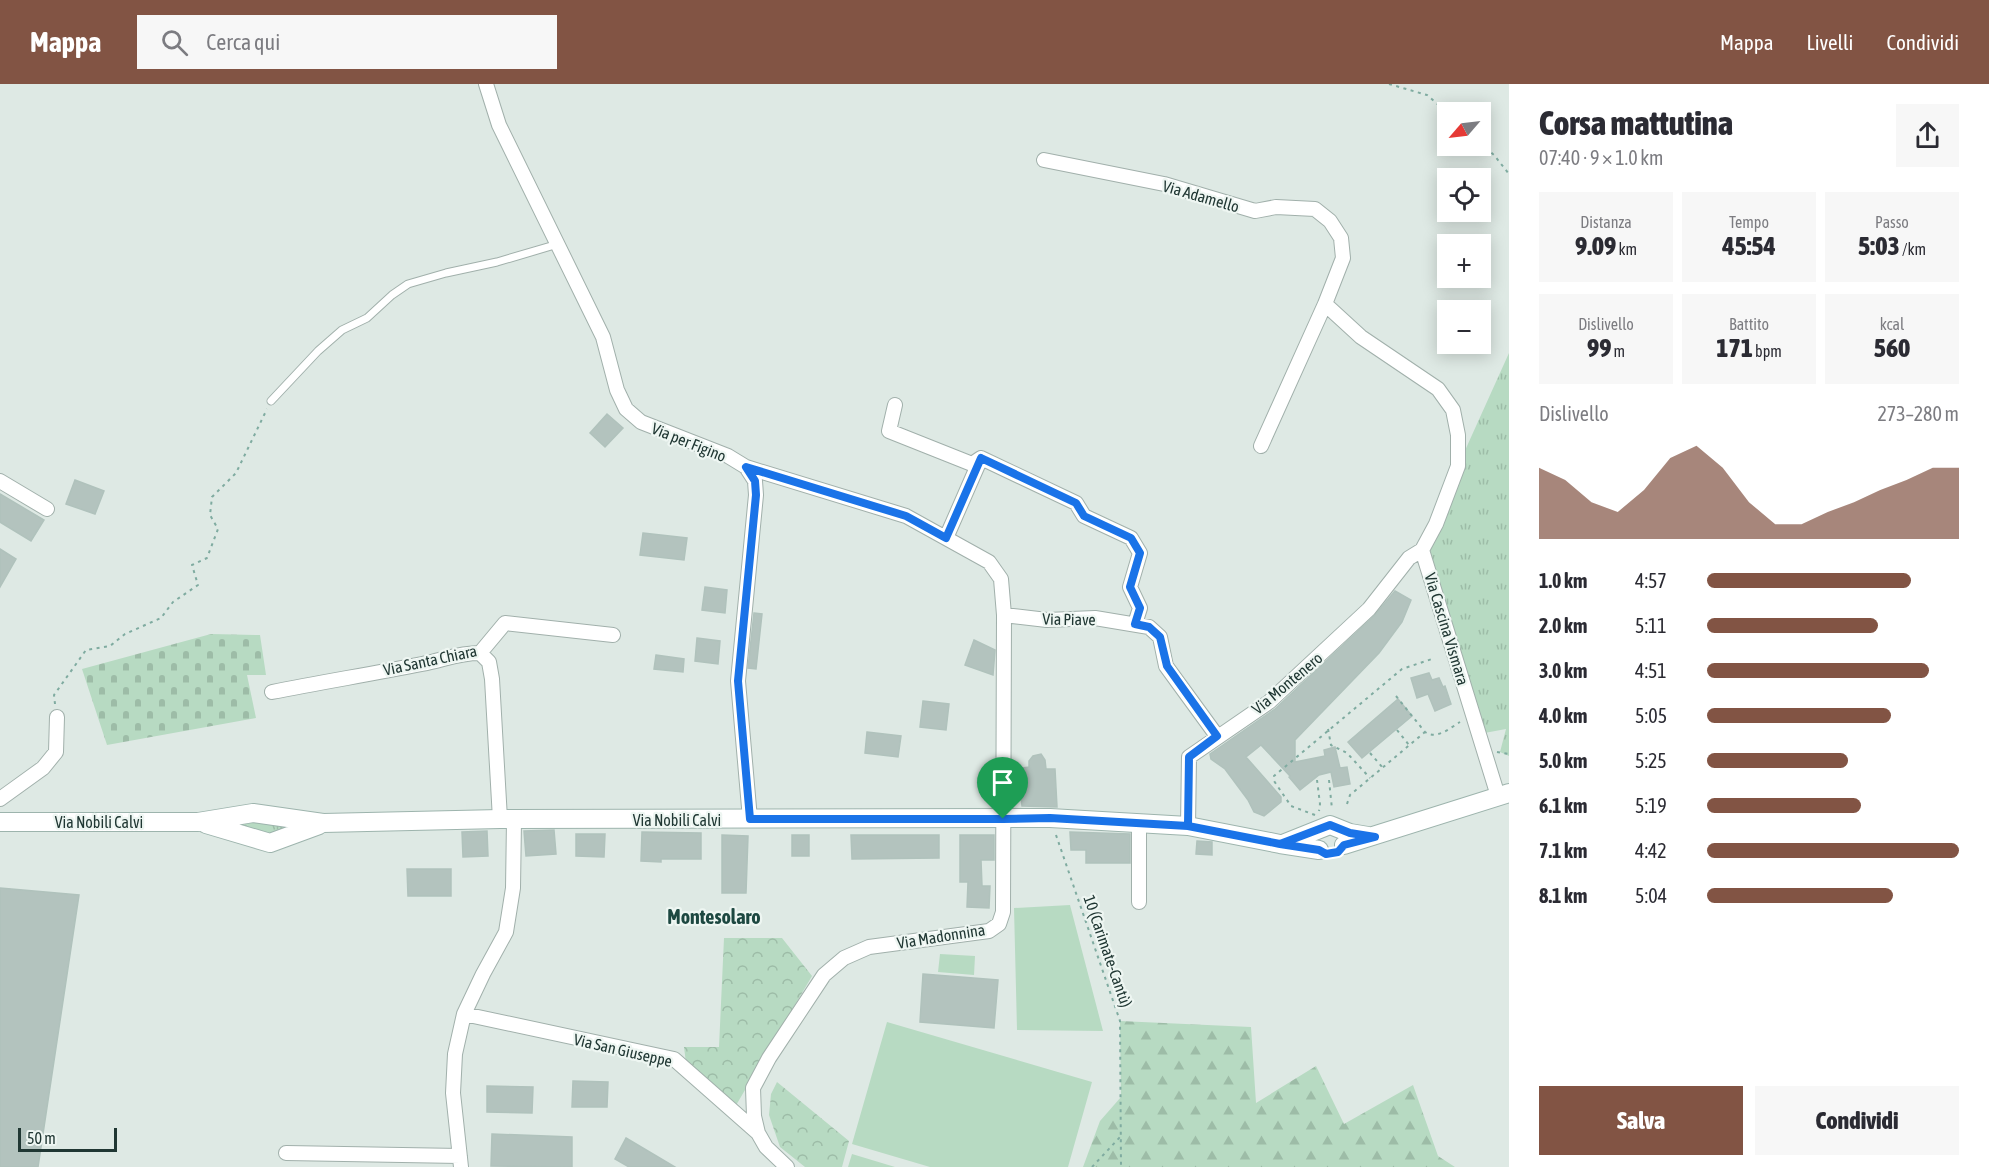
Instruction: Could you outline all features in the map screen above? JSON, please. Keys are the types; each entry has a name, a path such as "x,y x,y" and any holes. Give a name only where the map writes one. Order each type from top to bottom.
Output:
{"main road":[{"path":"1338,830 1341,850 1333,854 1326,854 1319,850 1315,842 1318,831 1330,825 1338,830 1375,837 1504,794"},
{"name":"Via Nobili Calvi","path":"0,822 198,822 253,813 323,823 1050,818 1188,826 1319,850"},
{"name":"Via Nobili Calvi","path":"198,822 270,843 323,823"},
{"name":"Via Nobili Calvi","path":"1280,844 1318,831"}],"street":[{"name":"Via per Figino","path":"486,84 499,125 603,337 616,390 626,409 641,422 728,456 746,467 906,516 989,562 1001,579 1004,615"},
{"name":"Via Adamello","path":"1044,160 1164,184 1255,212 1276,207 1315,209 1330,220 1341,237 1343,258 1325,304 1261,446"},
{"path":"1325,304 1361,337 1438,389 1453,410 1458,435 1458,466 1436,524 1422,550"},
{"path":"895,405 889,431 972,464 981,458"},
{"path":"946,538 981,458"},
{"path":"981,458 1076,503 1084,516 1131,538 1140,553 1130,587 1140,608 1142,625 1160,637 1167,666 1217,736"},
{"path":"746,467 755,481 756,495 738,681 750,819"},
{"path":"0,481 47,509"},
{"name":"Via Cascina Vismara","path":"1422,550 1473,714 1504,794"},
{"name":"Via Montenero","path":"1188,826 1189,757 1269,702 1368,609 1409,558 1422,550"},
{"name":"Via Piave","path":"1004,615 1047,620 1095,618 1142,625"},
{"name":"Via Madonnina","path":"758,1133 754,1116 753,1088 769,1058 825,975 844,958 869,947 988,931 999,924 1003,912 1004,615"},
{"name":"Via Santa Chiara","path":"272,692 424,664 463,653 480,653 505,623 613,636"},
{"path":"286,1153 460,1162 453,1093 455,1054 464,1014 506,932 513,888 492,679 489,663 480,653"},
{"path":"0,799 43,768 56,752 57,717"},
{"path":"1138,902 1139,823"},
{"name":"Via San Giuseppe","path":"464,1014 674,1059 758,1133"},
{"path":"758,1133 779,1164"}],"lane":[{"path":"270,401 318,351 342,330 367,318 408,284 558,244"}],"path":[{"path":"1389,84 1427,95 1437,104"},
{"path":"1491,152 1509,174"},
{"path":"57,717 54,695 86,650 110,645 125,634 161,618 173,602 198,585 192,565 207,558 218,529 210,515 212,497 236,473 270,401"},
{"path":"1317,780 1319,817 1291,806 1274,781 1274,776 1402,669 1432,659"},
{"path":"1396,696 1430,735 1436,735 1473,714"},
{"path":"1328,729 1331,745 1347,753 1370,778"},
{"path":"1397,730 1409,745"},
{"path":"1347,804 1350,795 1425,732"},
{"path":"1370,753 1383,768"},
{"path":"1329,780 1338,830"},
{"name":"10 (Carimate-Cantù)","path":"1050,818 1120,1021 1121,1167"},
{"path":"1092,1167 1121,1135"}],"green space":[{"path":"1509,353 1509,756 1500,752 1506,729 1479,734 1425,545"},
{"path":"211,634 260,635 266,675 247,675 256,718 107,745 82,669"},
{"path":"257,819 305,826 271,838 219,823"},
{"path":"1070,905 1103,1031 1017,1030 1014,908"},
{"path":"724,938 782,938 812,976 735,1107 686,1063 684,1047 719,1047"},
{"path":"940,954 975,956 974,975 938,972"},
{"path":"1120,1021 1251,1027 1256,1103 1316,1066 1344,1124 1413,1085 1438,1156 1455,1167 1083,1167 1100,1121 1121,1097"},
{"path":"887,1022 1092,1082 1068,1167 930,1167 852,1144"},
{"path":"777,1082 849,1141 842,1167 805,1167 780,1147 769,1115 771,1094"},
{"path":"852,1154 895,1167 848,1167"}],"building":[{"path":"607,414 623,428 605,447 590,433"},
{"path":"75,480 104,491 95,514 66,504"},
{"path":"0,494 44,520 31,541 0,522"},
{"path":"643,533 687,538 684,560 640,555"},
{"path":"0,549 16,559 0,587"},
{"path":"705,587 727,590 725,613 702,610"},
{"path":"1395,591 1411,600 1402,622 1379,653 1295,740 1295,762 1325,756 1324,750 1335,747 1340,768 1347,767 1350,784 1334,787 1331,772 1319,775 1300,790 1261,745 1246,757 1281,797 1281,802 1264,816 1254,812 1225,769 1211,759 1210,754 1275,709 1375,615"},
{"path":"754,613 762,614 756,669 748,668"},
{"path":"697,638 720,641 718,664 695,661"},
{"path":"974,640 995,650 993,675 965,665"},
{"path":"656,655 684,659 683,672 654,669"},
{"path":"1429,673 1432,680 1439,678 1443,687 1445,686 1451,704 1435,711 1428,694 1417,698 1411,678"},
{"path":"1398,699 1412,716 1362,758 1348,742"},
{"path":"923,701 949,704 946,730 920,727"},
{"path":"867,732 901,736 898,757 865,753"},
{"path":"1041,754 1045,760 1046,769 1055,769 1057,807 1022,806 1019,777 1023,776 1023,768 1029,767 1029,761 1033,756"},
{"path":"554,830 556,854 526,856 524,831"},
{"path":"487,831 488,856 463,857 462,832"},
{"path":"642,832 701,833 701,859 641,861"},
{"path":"1070,832 1130,834 1130,863 1086,863 1086,850 1071,850"},
{"path":"576,834 605,834 604,857 576,856"},
{"path":"722,835 748,836 746,893 722,893"},
{"path":"792,835 809,835 809,856 792,856"},
{"path":"851,835 939,835 939,858 852,859"},
{"path":"960,835 994,835 994,860 981,860 982,886 990,886 989,908 967,907 968,882 960,882"},
{"path":"1197,841 1212,842 1212,855 1196,854"},
{"path":"407,869 451,869 451,896 408,896"},
{"path":"0,888 79,895 38,1167 0,1167"},
{"path":"923,974 998,980 994,1028 920,1022"},
{"path":"573,1081 608,1082 607,1107 572,1107"},
{"path":"487,1086 533,1087 532,1113 487,1112"},
{"path":"492,1134 572,1137 572,1167 491,1166"},
{"path":"626,1138 675,1167 629,1167 615,1159"}],"district":[{"name":"Montesolaro","path":"714,916"}],"route":[{"path":"1003,819 750,819 738,681 756,495 755,481 746,467 906,516 946,538 981,458 1076,503 1084,516 1131,538 1140,553 1130,587 1140,608 1135,624 1149,627 1160,637 1167,666 1217,736 1189,757 1188,826 1280,844 1330,825 1359,836 1375,837 1344,845 1338,852 1326,854 1306,847 1280,844 1221,832 1188,826 1050,818 1003,819"}]}
